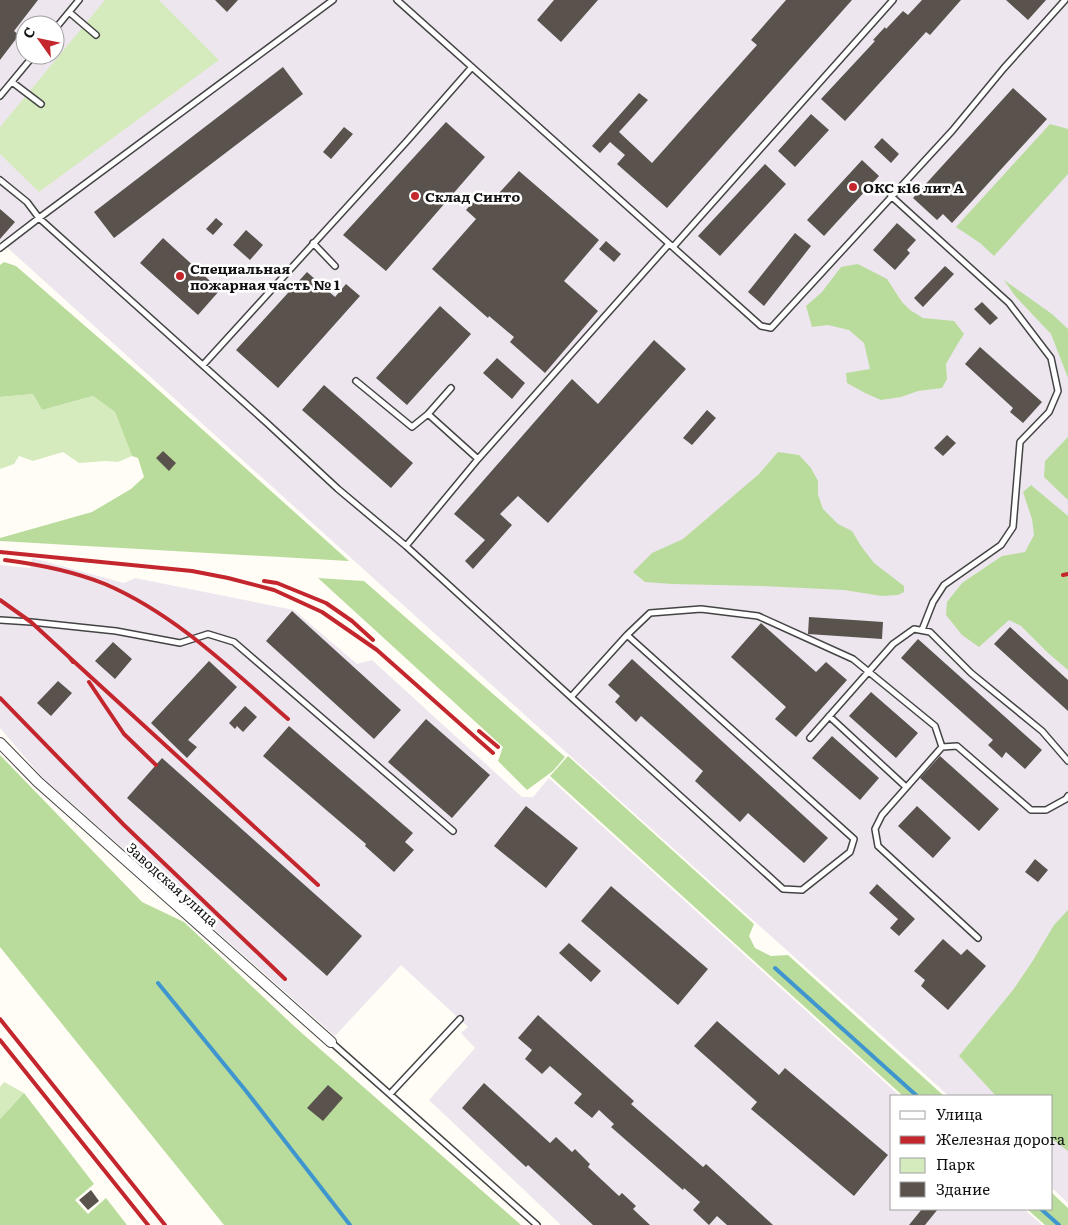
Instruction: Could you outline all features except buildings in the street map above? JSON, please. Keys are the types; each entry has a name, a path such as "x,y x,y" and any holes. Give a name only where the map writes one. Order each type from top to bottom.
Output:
{"street":[{"name":"Заводская улица","path":"0,743 38,782 331,1042"}],"lane":[{"path":"65,17 79,0"},
{"path":"0,248 333,0"},
{"path":"397,0 761,326 771,328 952,131 1004,68 1065,0"},
{"path":"406,546 478,459 893,0"},
{"path":"69,12 96,35"},
{"path":"0,96 26,65"},
{"path":"203,365 472,67"},
{"path":"12,82 40,104"},
{"path":"0,180 27,202 39,218 338,489 406,546 784,888 802,890 850,852 854,839 627,634"},
{"path":"892,196 1009,303 1051,358 1058,391 1049,412 1020,442 1013,527 1001,545 944,585 932,602 922,630"},
{"path":"314,244 335,266"},
{"path":"356,381 412,427 428,414 451,388"},
{"path":"428,414 478,459"},
{"path":"571,697 627,634 650,613 701,609 758,616 853,659 935,726 942,747"},
{"path":"0,620 116,631 180,643 208,634 234,642 453,831"},
{"path":"810,738 893,644 914,629 930,632 971,673 1042,731 1068,761"},
{"path":"829,716 906,787"},
{"path":"978,938 878,846 875,829 882,815 942,747 957,746 1031,810 1046,810 1068,796"},
{"path":"390,1094 460,1019"},
{"path":"331,1042 537,1225"}],"shaded area":[{"path":"0,0 1068,0 1068,1203 1053,1189 1053,1095 948,1095 0,241"},
{"path":"32,558 124,583 135,578 294,610 357,664 372,660 522,797 533,797 549,778 899,1095 890,1095 890,1210 1025,1210 1042,1225 561,1225 429,1100 475,1048 461,1033 468,1027 401,965 335,1036 42,777 0,728 0,565 30,568"}],"green space":[{"path":"105,0 159,0 219,60 39,192 0,154 0,127 51,65 65,65 65,48"},
{"path":"1050,124 1068,129 1068,174 994,256 980,243 956,227"},
{"path":"4,262 16,266 145,378 349,561 0,541 0,538 92,512 131,489 144,477 138,458 132,456 115,412 93,396 42,410 33,394 0,397 0,265"},
{"path":"858,264 887,279 902,302 910,310 923,318 954,321 964,334 946,364 947,379 942,388 918,391 901,397 881,400 847,383 846,373 870,369 864,343 849,330 828,325 812,327 806,306 822,292 841,267"},
{"path":"1004,280 1052,314 1068,329 1068,378 1051,334 1016,297"},
{"path":"33,394 42,410 93,396 115,412 132,456 118,462 79,463 63,452 33,461 19,456 14,464 0,469 0,397"},
{"path":"1068,437 1068,500 1044,477 1045,461"},
{"path":"778,452 799,455 811,468 818,481 818,495 823,509 838,524 852,531 874,563 904,586 904,592 898,595 882,596 844,590 672,584 645,582 633,572 652,553 683,539 759,474"},
{"path":"1031,485 1068,516 1068,670 1021,626 1009,620 979,647 962,635 946,615 947,602 962,583 1002,556 1025,552 1034,535 1032,519 1023,492"},
{"path":"318,578 364,581 565,757 553,771 527,790 498,761 503,747"},
{"path":"0,755 142,902 184,922 296,1028 521,1225 224,1225 0,947"},
{"path":"568,756 754,924 749,936 755,948 771,956 788,955 943,1095 902,1095 550,776"},
{"path":"1068,910 1068,1151 1053,1140 1053,1095 995,1095 959,1056 1013,990 1054,925"},
{"path":"4,1082 24,1093 0,1119 0,1087"},
{"path":"24,1093 94,1184 75,1200 88,1214 106,1198 127,1225 0,1225 0,1119"},
{"path":"1053,1194 1068,1208 1068,1225 1045,1225 1028,1210 1053,1210"}],"waterway":[{"path":"775,968 916,1095"},
{"path":"158,983 246,1091 350,1225"},
{"path":"1042,1210 1059,1225"}],"railway":[{"path":"0,552 192,571 274,590 322,612 377,650 493,753"},
{"path":"5,560 68,572 105,584 131,596 179,627 224,662 288,719"},
{"path":"1063,575 1068,574"},
{"path":"264,581 277,583 326,603 352,621 373,640"},
{"path":"0,600 31,622 73,662"},
{"path":"69,657 318,885"},
{"path":"89,682 124,734 156,765"},
{"path":"0,698 124,825 285,979"},
{"path":"479,731 498,747"},
{"path":"0,1019 165,1225"},
{"path":"0,1040 148,1225"}],"place":[{"name":"ОКС к16 лит А","path":"853,187"},
{"name":"Склад Синто","path":"415,196"},
{"name":"Специальная пожарная часть № 1","path":"180,276"}]}
